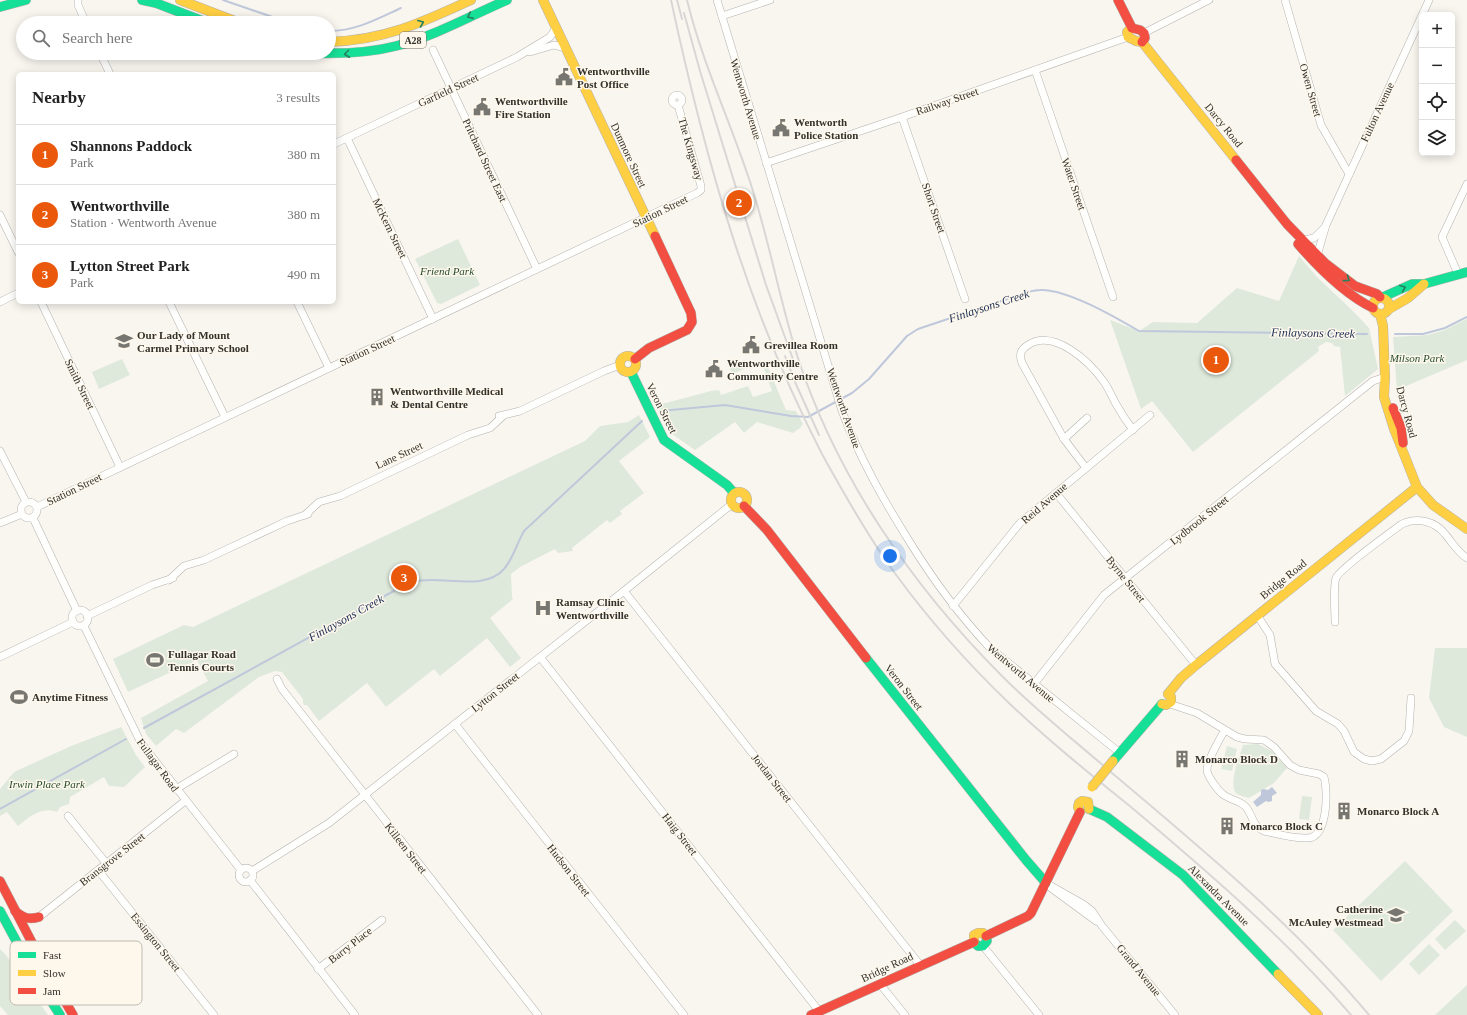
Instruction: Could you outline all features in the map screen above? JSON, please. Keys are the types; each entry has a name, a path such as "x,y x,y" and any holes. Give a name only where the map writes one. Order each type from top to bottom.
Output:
{"main road":[{"path":"0,7 26,0"},
{"path":"142,0 156,3 190,16"},
{"path":"180,0 222,16"},
{"name":"A28","path":"336,42 362,40 398,32 471,0"},
{"name":"A28","path":"336,54 396,46 425,36 507,0"},
{"name":"Dunmore Street","path":"543,0 693,320 687,330 649,348 634,359"},
{"path":"1118,0 1134,40 1143,37"},
{"name":"Darcy Road","path":"1143,37 1287,224 1324,263 1356,286 1381,297"},
{"name":"Darcy Road","path":"1287,224 1296,242 1316,266 1363,303 1377,311 1383,326 1385,377 1384,397 1394,429 1418,487 1433,505 1467,529"},
{"path":"1424,284 1417,291 1397,306 1389,309 1384,314 1377,311 1373,305 1375,300 1412,284 1424,284 1462,273"},
{"path":"1381,297 1389,302 1389,309"},
{"path":"627,356 634,359 637,364 631,372 624,371 620,364 622,358 627,356"},
{"name":"Veron Street","path":"631,372 664,440 727,485 734,493"},
{"name":"Bridge Road","path":"1166,704 1160,700 1161,697 1164,694 1168,694 1181,678 1196,665 1418,487"},
{"path":"740,491 746,496 746,503 744,506 738,508 732,504 731,498 734,493 740,491"},
{"name":"Veron Street","path":"744,506 767,530 940,752 1046,883"},
{"path":"986,936 1028,916 1034,909 1073,825 1085,807 1087,796 1092,787 1149,718 1166,704"},
{"name":"Alexandra Avenue","path":"1085,807 1107,817 1150,848 1183,875 1318,1015"},
{"path":"0,880 31,941"},
{"path":"0,911 16,941"},
{"path":"15,911 27,919 32,920 39,917"},
{"path":"978,933 983,933 986,936 987,942 983,946 978,946 974,942 974,936 978,933"},
{"name":"Bridge Road","path":"815,1013 974,942"},
{"path":"54,1005 60,1015"},
{"path":"68,1005 74,1015"}],"street":[{"path":"78,0 78,5 83,16"},
{"name":"Wentworth Avenue","path":"716,0 842,411 853,439 885,503 953,606 990,648 1120,753"},
{"path":"722,16 770,0"},
{"path":"1143,37 1210,0"},
{"name":"Owen Street","path":"1285,0 1321,125 1349,174"},
{"name":"Fulton Avenue","path":"1317,256 1326,225 1429,0"},
{"name":"Garfield Street","path":"336,143 517,57 550,37 556,28"},
{"name":"Railway Street","path":"766,163 1035,70 1130,32"},
{"path":"517,57 554,45 566,48"},
{"name":"Pritchard Street East","path":"433,50 537,269"},
{"path":"103,60 109,72"},
{"name":"Water Street","path":"1035,70 1113,298"},
{"name":"The Kingsway","path":"678,105 701,186 701,190 697,193"},
{"name":"Short Street","path":"902,117 965,299"},
{"name":"McKern Street","path":"347,138 433,318"},
{"path":"1462,273 1442,237 1467,184"},
{"name":"Station Street","path":"37,507 697,193"},
{"path":"0,214 16,248"},
{"name":"Fulton Avenue","path":"1303,240 1314,238 1326,225"},
{"path":"0,302 16,294"},
{"name":"Smith Street","path":"41,304 120,467"},
{"path":"170,304 225,417"},
{"path":"298,304 329,368"},
{"path":"1086,468 1064,439 1022,363 1019,355 1029,344 1046,340 1063,346 1089,363 1106,384 1116,405 1133,430"},
{"name":"Lane Street","path":"87,616 152,586 169,580 184,566 204,560 287,521 305,515 316,504 340,496 468,435 485,430 498,416 520,411 620,364"},
{"name":"Lydbrook Street","path":"1034,684 1104,595 1372,381 1385,377"},
{"name":"Reid Avenue","path":"953,606 1020,524 1150,415"},
{"path":"1064,439 1087,418"},
{"path":"0,450 26,502"},
{"name":"Byrne Street","path":"1056,493 1196,665"},
{"path":"26,502 32,503 37,507 37,513 33,518"},
{"path":"26,502 22,507 22,514 25,518 33,518"},
{"name":"Lytton Street","path":"252,871 329,823 732,504"},
{"path":"0,523 22,514"},
{"path":"33,518 77,611"},
{"path":"1335,622 1335,584 1337,576 1352,562 1402,524 1410,520 1418,519 1435,526 1445,533 1456,548 1467,558"},
{"name":"Jordan Street","path":"624,591 920,965"},
{"path":"77,611 82,611 87,616 87,621 84,626 78,626 73,622 72,617 77,611"},
{"path":"1257,615 1270,635 1275,664 1316,711 1338,724 1344,731 1354,752 1364,759 1372,761 1381,759 1404,741 1409,731 1411,698"},
{"path":"0,657 73,622"},
{"name":"Fullagar Road","path":"84,626 141,743 185,801 241,870"},
{"name":"Haig Street","path":"540,657 815,1013"},
{"name":"Killeen Street","path":"277,679 282,689 538,1015"},
{"path":"1166,704 1197,713 1237,737 1264,740 1274,747 1290,765 1299,770 1319,774 1324,777 1327,798 1325,812 1320,829 1314,836 1308,838 1264,832 1256,827 1246,807 1224,795 1218,788 1208,775 1207,769 1216,746 1225,730"},
{"name":"Hudson Street","path":"455,724 684,1015"},
{"path":"176,789 234,754"},
{"name":"Bransgrove Street","path":"39,917 185,801"},
{"path":"68,816 106,863"},
{"path":"247,868 252,871 252,877 250,880 246,882 241,879 239,873 241,870 247,868"},
{"name":"Essington Street","path":"98,870 214,1015"},
{"path":"250,880 355,1015"},
{"name":"Grand Avenue","path":"1046,883 1083,904 1092,911 1102,926 1175,1015"},
{"name":"Barry Place","path":"318,969 382,920"},
{"path":"983,946 1039,1015"},
{"path":"880,984 905,1015"}],"green space":[{"name":"Friend Park","path":"458,239 480,285 441,304 437,303 415,259"},
{"path":"1299,256 1317,277 1369,328 1378,369 1345,396 1340,347 1326,342 1318,347 1319,351 1193,452 1152,401 1141,409 1110,320 1139,331 1153,322 1197,323 1237,288 1279,301"},
{"name":"Milson Park","path":"1467,319 1467,360 1397,390 1393,337 1428,335 1445,330"},
{"path":"122,359 130,375 99,389 92,372"},
{"path":"745,360 747,368 732,374 728,365"},
{"path":"767,365 786,410 796,411 803,424 800,428 793,433 757,422 744,433 735,422 695,450 672,434 658,405 711,391 719,390 721,395 748,386 753,397 772,391 764,369"},
{"path":"639,415 650,437 619,461 644,493 620,511 622,514 610,523 607,520 572,548 573,551 558,553 555,549 520,567 511,574 513,599 490,618 521,658 510,667 487,638 440,676 434,669 386,707 367,683 319,721 307,705 304,705 303,699 282,672 275,671 259,677 184,733 176,729 156,746 146,734 141,718 208,681 197,660 128,692 113,659 184,625 193,627 585,441 600,426 628,422"},
{"path":"1435,648 1467,648 1467,737 1444,727 1429,698"},
{"name":"Irwin Place Park","path":"121,727 136,755 145,767 124,787 109,786 104,777 70,797 69,804 60,807 57,812 46,810 41,811 31,816 18,826 7,812 0,816 0,789 14,772 71,746"},
{"path":"1258,744 1272,751 1287,768 1274,783 1249,798 1237,794 1234,790 1234,778 1243,745"},
{"path":"1227,746 1237,749 1232,771 1221,769"},
{"path":"1302,796 1312,797 1309,820 1299,819"},
{"path":"1405,861 1453,911 1381,981 1333,930"},
{"path":"1455,920 1466,931 1445,950 1435,939"},
{"path":"1429,944 1440,955 1419,975 1409,964"},
{"path":"0,949 10,961 10,1005 41,1005 48,1015 8,1015 0,1006"},
{"path":"1467,985 1467,1015 1435,1015"}],"water":[{"path":"1272,787 1277,793 1272,796 1272,801 1266,801 1257,807 1253,802 1261,795 1261,790 1268,790"}],"waterway":[{"path":"223,0 270,16"},
{"path":"336,30 357,27 401,8"},
{"name":"Finlaysons Creek","path":"660,411 725,405 791,416 808,417 852,393 869,379 907,336 918,329 1037,290 1051,291 1077,299 1139,331 1367,334"},
{"name":"Finlaysons Creek","path":"1395,334 1423,334 1445,328 1467,317"},
{"name":"Finlaysons Creek","path":"144,728 407,584 424,580 473,582 485,580 495,576 507,565 524,531 642,421"},
{"name":"Finlaysons Creek","path":"0,809 126,739"}],"railway":[{"path":"671,0 698,117 731,232 750,288 795,399 822,454 874,544 907,590 935,624 964,658 995,689 1025,718 1085,770 1160,831 1245,906 1300,959 1351,1015"},
{"path":"677,0 682,19"},
{"path":"687,0 701,49 753,191 791,335 813,400 833,444 856,487 881,528 938,606 1016,690 1246,888 1309,949 1369,1015"},
{"path":"684,13 700,71 766,285 794,362"},
{"path":"785,356 819,435"}],"traffic: fast":[{"path":"0,7 26,0"},
{"path":"142,0 156,3 190,16"},
{"path":"336,53 376,50 410,42 439,31 507,0"},
{"path":"1383,297 1412,284 1424,284 1467,272"},
{"path":"631,372 664,440 727,485 734,493"},
{"path":"866,658 1026,860 1046,883"},
{"path":"1113,761 1162,704"},
{"path":"1089,809 1107,817 1183,875 1278,974"},
{"path":"0,911 16,941"},
{"path":"974,942 978,946 983,946 987,941 986,936"},
{"path":"54,1005 60,1015"}],"traffic: slow":[{"path":"180,0 222,16"},
{"path":"336,42 368,38 402,29 471,0"},
{"path":"543,0 655,236"},
{"path":"1132,28 1127,32 1128,37 1142,42"},
{"path":"1142,42 1236,160"},
{"path":"1389,309 1408,298 1424,284"},
{"path":"1378,298 1384,298 1389,303 1389,306 1387,312 1384,314 1378,314 1373,309 1373,303 1378,298"},
{"path":"1380,314 1383,326 1385,377 1384,397 1394,429 1417,487 1433,505 1467,529"},
{"path":"628,356 634,358 636,364 634,370 628,372 622,370 620,364 622,358 628,356"},
{"path":"1168,694 1181,678 1196,665 1417,487"},
{"path":"736,492 742,492 747,497 747,500 745,506 742,508 736,508 731,503 731,497 736,492"},
{"path":"1162,704 1166,705 1171,702 1171,697 1168,694"},
{"path":"1092,787 1113,761"},
{"path":"1080,812 1078,807 1079,803 1082,801 1088,802 1089,809"},
{"path":"974,942 974,935 983,933 986,936"},
{"path":"1278,974 1318,1015"}],"traffic: jam":[{"path":"1118,0 1132,28"},
{"path":"1132,28 1140,30 1144,33 1145,38 1142,42"},
{"path":"1236,160 1287,224 1325,263 1355,286 1377,294 1380,297"},
{"path":"635,359 649,348 687,330 692,322 691,313 655,236"},
{"path":"1298,244 1333,280 1353,296 1373,308"},
{"path":"1393,408 1401,428 1403,443"},
{"path":"744,506 767,530 866,658"},
{"path":"986,936 1028,916 1031,913 1080,812"},
{"path":"0,881 31,941"},
{"path":"15,911 26,918 39,917"},
{"path":"811,1015 974,942"},
{"path":"67,1005 73,1015"}],"place":[{"name":"Wentworthville Post Office","path":"564,77"},
{"name":"Wentworthville Fire Station","path":"482,107"},
{"name":"Wentworth Police Station","path":"781,128"},
{"name":"Wentworthville","path":"739,203"},
{"name":"Our Lady of Mount Carmel Primary School","path":"124,341"},
{"name":"Grevillea Room","path":"751,345"},
{"name":"Shannons Paddock","path":"1216,360"},
{"name":"Wentworthville Community Centre","path":"714,369"},
{"name":"Wentworthville Medical & Dental Centre","path":"377,397"},
{"name":"Lytton Street Park","path":"404,578"},
{"name":"Ramsay Clinic Wentworthville","path":"543,608"},
{"name":"Fullagar Road Tennis Courts","path":"155,660"},
{"name":"Anytime Fitness","path":"19,697"},
{"name":"Monarco Block D","path":"1182,759"},
{"name":"Monarco Block A","path":"1344,811"},
{"name":"Monarco Block C","path":"1227,826"},
{"name":"Catherine McAuley Westmead","path":"1396,915"}]}
